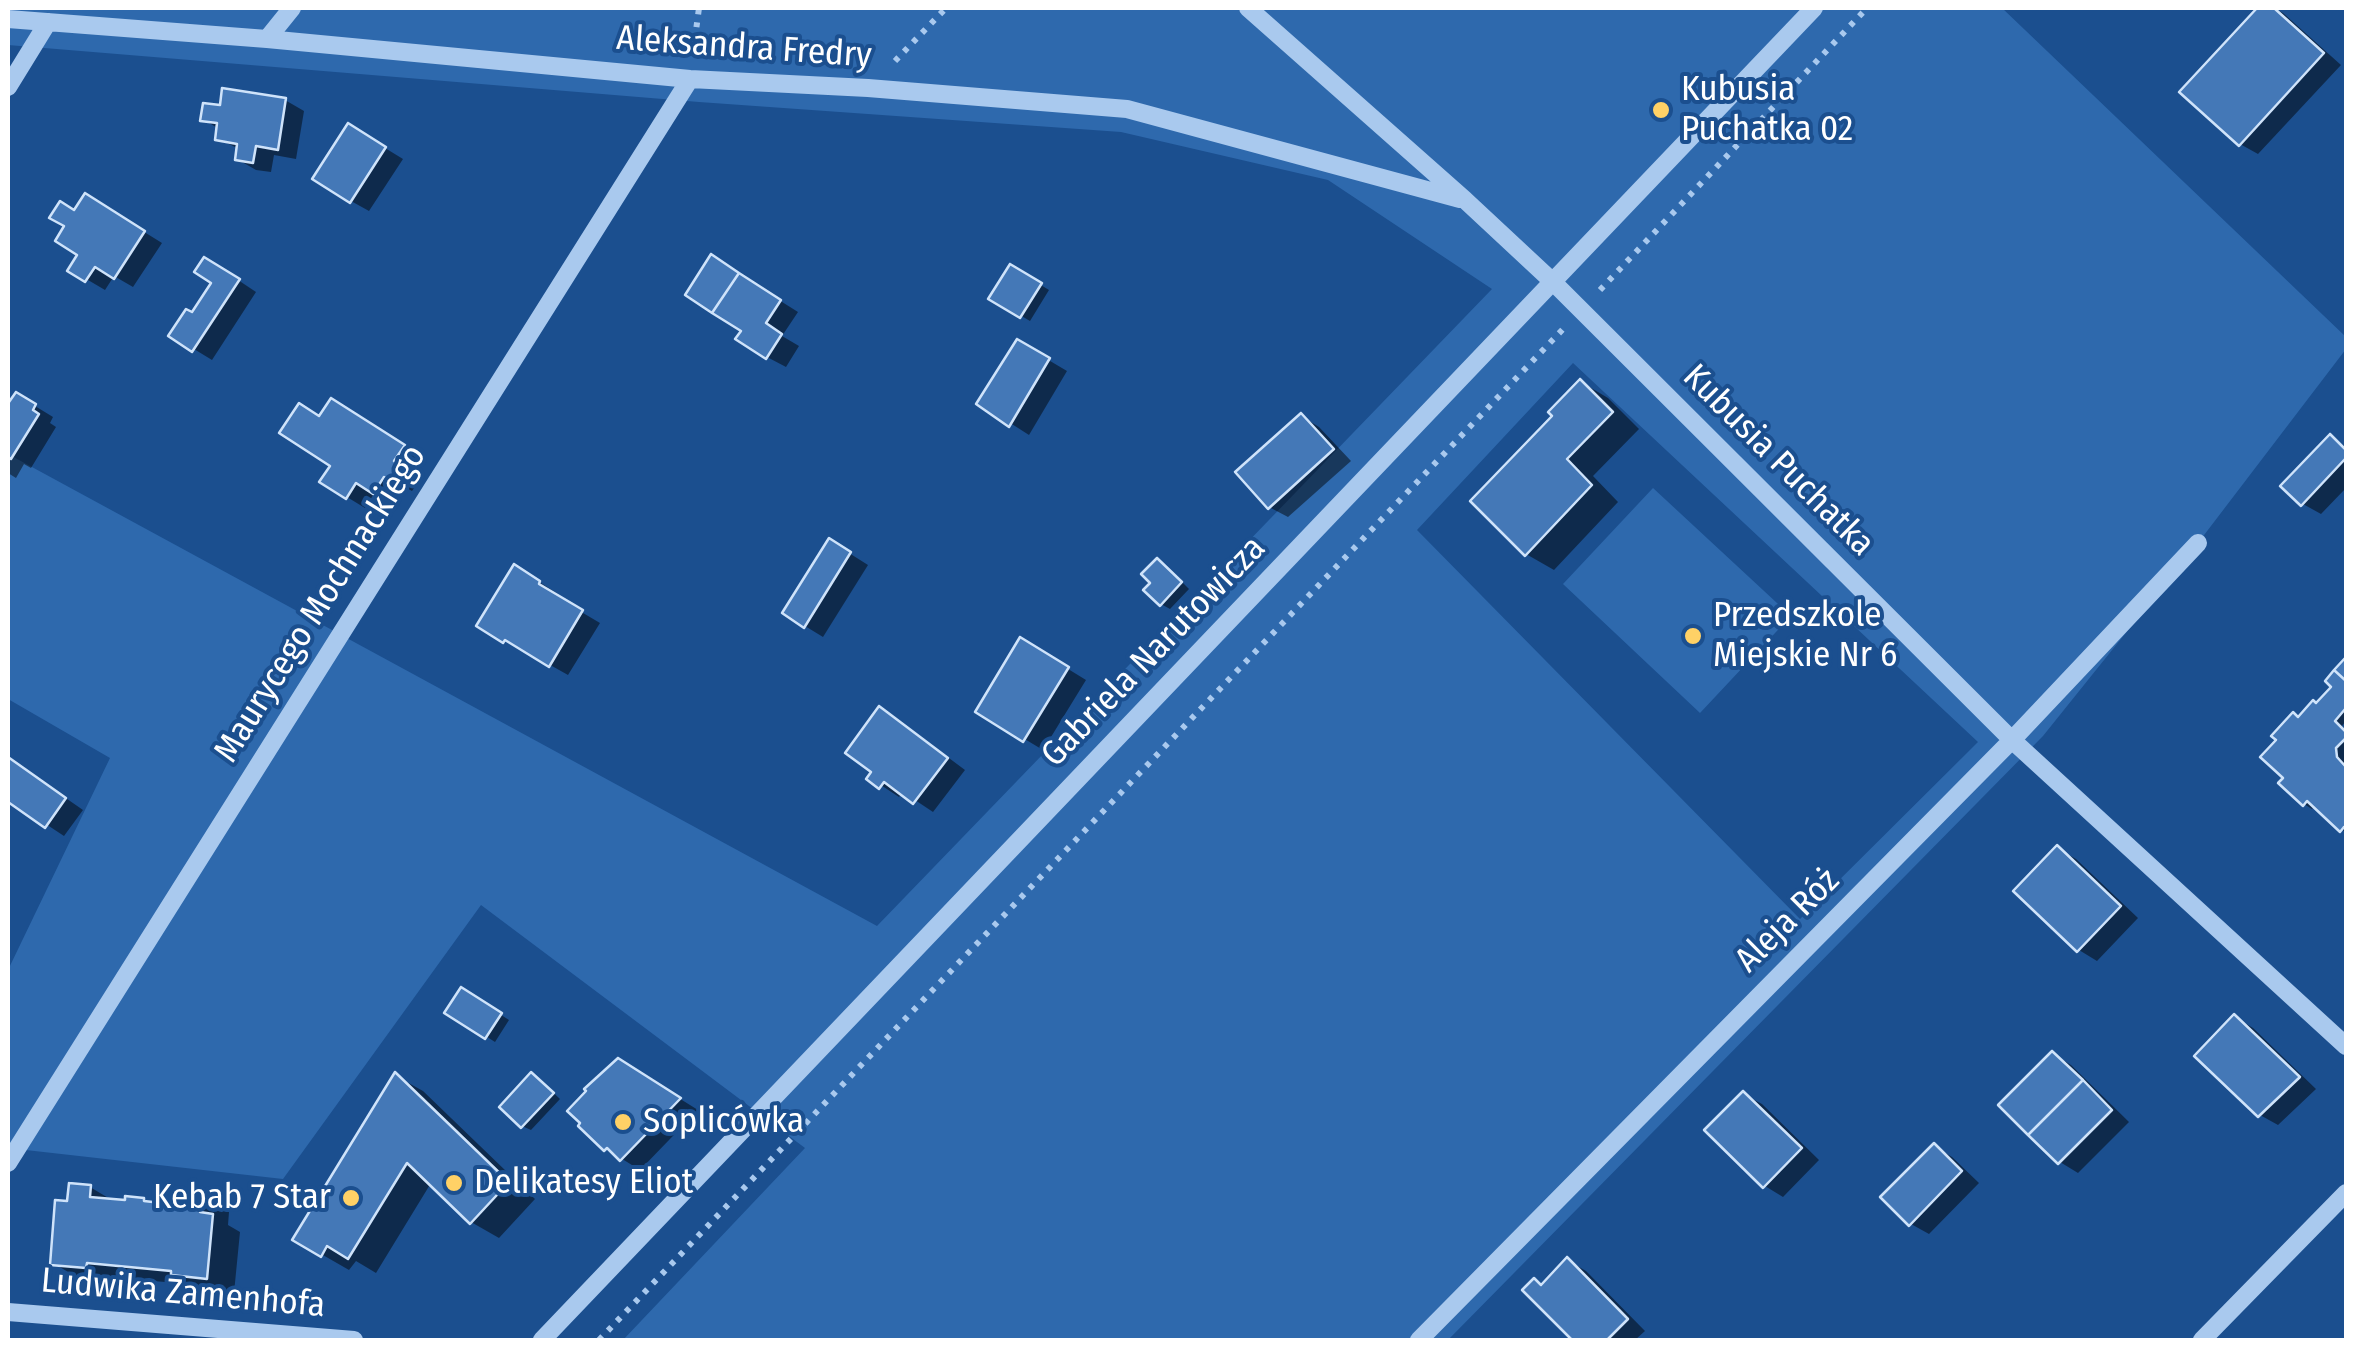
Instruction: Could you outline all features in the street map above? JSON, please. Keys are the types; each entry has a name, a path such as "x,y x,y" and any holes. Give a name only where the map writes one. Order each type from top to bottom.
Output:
{"street":[{"path":"267,40 292,8"},
{"name":"Kubusia Puchatka","path":"1248,8 1553,282 2012,740 2346,1046"},
{"name":"Gabriela Narutowicza","path":"542,1340 1814,8"},
{"name":"Aleksandra Fredry","path":"8,18 690,79 868,88 1127,109 1466,200"},
{"path":"8,88 48,22"},
{"name":"Maurycego Mochnackiego","path":"8,1163 690,79"},
{"name":"Aleja Róż","path":"1420,1340 2012,740 2198,544"},
{"path":"2202,1340 2346,1193"},
{"name":"Ludwika Zamenhofa","path":"8,1312 354,1340"}],"path":[{"path":"690,79 699,8"},
{"path":"868,88 946,8"},
{"path":"599,1340 1868,8"}],"shaded area":[{"path":"8,8 2002,8 2346,337 2346,349 2198,543 2043,736 1448,1340 623,1340 805,1148 481,905 283,1179 8,1148 8,970 110,758 8,699 8,454 877,926 1492,289 1328,180 1121,132 8,45","holes":["1573,363 1978,742 1800,919 1417,530"]},
{"path":"1653,488 1791,616 1700,713 1563,584"}],"building":[{"path":"2257,8 2274,8 2324,53 2239,146 2179,92"},
{"path":"222,88 286,98 278,150 256,146 253,163 235,160 237,144 215,140 217,123 200,121 203,103 220,105"},
{"path":"348,123 386,147 350,203 312,179"},
{"path":"85,193 145,231 114,279 95,267 85,282 67,271 77,255 55,241 64,226 49,218 60,201 74,210"},
{"path":"711,254 739,273 712,313 685,295"},
{"path":"204,257 240,279 192,352 168,336 186,309 192,312 211,283 194,272"},
{"path":"1010,264 1042,283 1020,318 988,299"},
{"path":"739,273 781,300 766,323 782,334 766,359 735,339 741,331 712,313"},
{"path":"1017,339 1050,358 1009,427 976,404"},
{"path":"1580,379 1613,412 1567,459 1592,485 1525,556 1470,501 1552,416 1548,412"},
{"path":"16,392 36,404 33,410 39,414 11,459 8,401"},
{"path":"331,398 405,445 394,461 403,468 393,483 384,477 373,494 356,483 346,499 319,482 330,466 279,433 299,403 319,416"},
{"path":"1301,413 1334,449 1268,509 1235,472"},
{"path":"2330,434 2346,450 2346,458 2301,506 2280,486"},
{"path":"829,538 851,552 804,628 782,613"},
{"path":"1157,558 1182,582 1160,606 1143,590 1150,583 1141,574"},
{"path":"514,564 583,610 549,667 476,626"},
{"path":"1020,637 1069,667 1023,742 975,712"},
{"path":"2346,657 2346,681 2334,670"},
{"path":"2334,670 2346,681 2346,708 2335,721 2346,732 2346,738 2336,748 2337,757 2346,767 2346,829 2340,832 2307,801 2303,806 2278,783 2283,778 2260,757 2276,740 2271,736 2293,712 2298,717 2331,687 2325,681"},
{"path":"879,706 948,758 913,804 884,782 879,789 866,779 871,772 845,753"},
{"path":"8,757 66,798 45,828 8,802"},
{"path":"2057,845 2121,906 2077,952 2013,891"},
{"path":"461,987 502,1013 485,1039 444,1013"},
{"path":"2234,1014 2300,1077 2258,1117 2194,1056"},
{"path":"2052,1051 2083,1080 2028,1135 1998,1105"},
{"path":"618,1058 681,1098 620,1161 607,1148 604,1151 567,1111 584,1089"},
{"path":"395,1072 509,1182 470,1224 407,1163 348,1259 327,1246 321,1257 292,1240"},
{"path":"531,1072 554,1093 521,1128 499,1107"},
{"path":"2083,1080 2112,1110 2058,1164 2028,1135"},
{"path":"1743,1091 1802,1148 1763,1188 1704,1130"},
{"path":"1934,1143 1962,1171 1909,1226 1880,1197"},
{"path":"69,1183 91,1185 90,1197 125,1200 125,1196 179,1205 180,1192 202,1193 200,1212 213,1214 207,1279 171,1275 171,1271 87,1263 86,1268 50,1265 55,1200 67,1201"},
{"path":"1567,1257 1628,1319 1607,1340 1572,1340 1522,1290 1534,1278 1541,1285"}],"place":[{"name":"Kubusia Puchatka 02","path":"1661,110"},
{"name":"Przedszkole Miejskie Nr 6","path":"1693,636"},
{"name":"Soplicówka","path":"623,1122"},
{"name":"Delikatesy Eliot","path":"454,1183"},
{"name":"Kebab 7 Star","path":"351,1198"}]}
